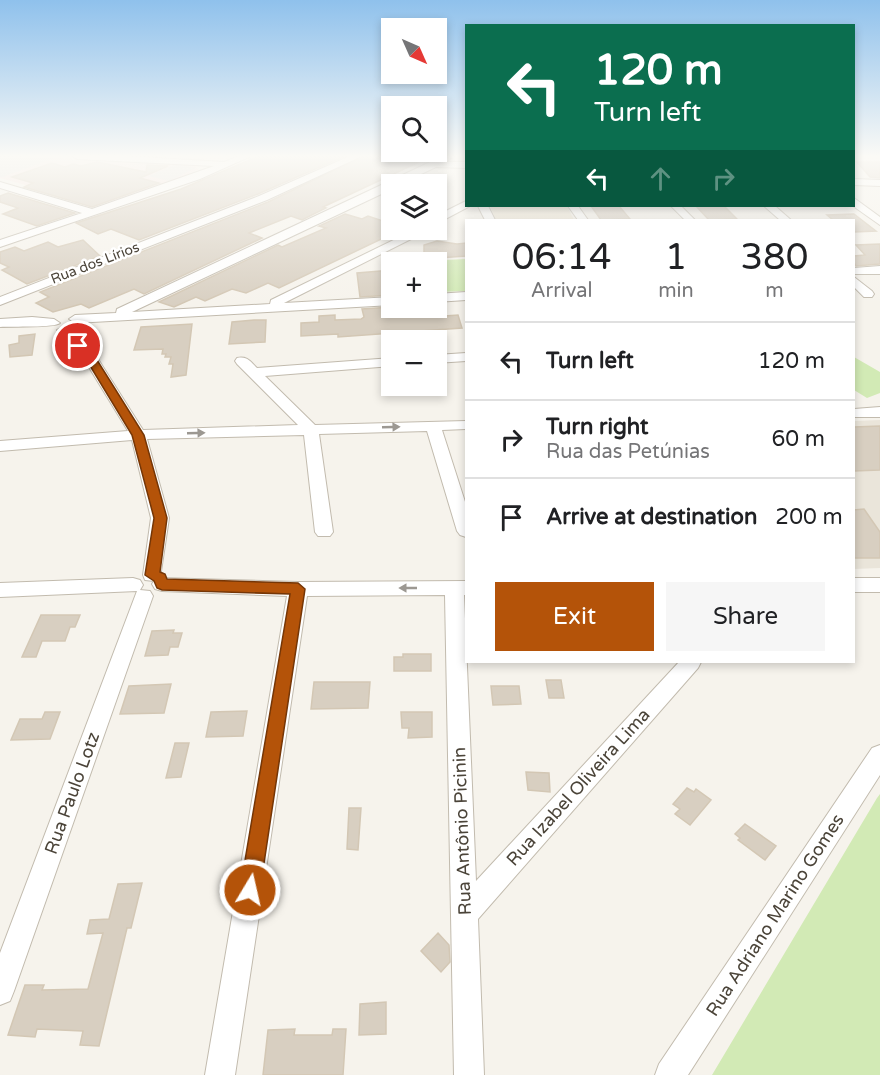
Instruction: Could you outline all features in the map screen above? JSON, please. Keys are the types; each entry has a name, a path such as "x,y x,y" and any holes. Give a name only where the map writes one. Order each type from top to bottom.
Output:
{"street":[{"path":"71,206 94,213"},
{"path":"2,243 113,206"},
{"name":"Rua dos Lírios","path":"0,301 242,206"},
{"path":"111,317 347,206"},
{"path":"447,215 462,206"},
{"path":"860,206 880,222"},
{"path":"677,207 689,219"},
{"path":"770,207 785,219"},
{"path":"268,307 401,240"},
{"path":"855,271 880,270"},
{"path":"855,282 868,294"},
{"path":"447,297 465,296"},
{"path":"0,323 32,321 64,324 111,317 381,302"},
{"path":"0,307 32,321"},
{"name":"Rua Paulo Lotz","path":"0,991 148,585 160,518 138,435 93,362 64,324"},
{"path":"447,358 465,357"},
{"path":"242,361 256,372 311,430 324,532"},
{"path":"256,372 381,363"},
{"path":"855,413 880,412"},
{"path":"0,446 138,435 465,425"},
{"path":"433,426 465,528"},
{"path":"0,590 148,585 298,589 460,588"},
{"path":"855,585 880,585"},
{"name":"Rua Antônio Picinin","path":"460,588 469,1075"},
{"path":"220,1075 298,589"},
{"name":"Rua Izabel Oliveira Lima","path":"465,913 689,663"},
{"name":"Rua Adriano Marino Gomes","path":"670,1075 880,755"}],"shaded area":[{"path":"490,207 568,207 574,219 496,219"},
{"path":"880,420 880,568 855,569 855,421"}],"green space":[{"path":"465,259 465,291 447,292 447,260"},
{"path":"855,358 880,372 880,393 867,398 855,391"},
{"path":"880,794 880,1075 712,1075 877,798"}],"building":[{"path":"13,206 52,206 75,213 37,226 3,214 18,208"},
{"path":"128,206 227,206 139,240 111,229 98,234 76,223"},
{"path":"257,206 325,206 323,207 326,208 302,220 291,216 249,233 262,238 144,294 134,289 89,308 81,304 53,312 36,303 49,297 40,292"},
{"path":"592,207 620,207 630,219 600,219"},
{"path":"697,207 725,207 737,219 708,219"},
{"path":"345,214 362,219 368,216 381,220 381,239 279,288 268,283 246,293 232,289 205,301 196,297 174,307 159,302 278,245 282,247 326,228 319,226"},
{"path":"854,214 876,231 855,232 855,219 832,219 827,215"},
{"path":"83,240 100,256 27,284 2,270 9,267 0,263 0,252 15,247 24,251 48,242 58,247"},
{"path":"437,241 465,243 465,256 447,257 447,252 424,252 424,245"},
{"path":"880,244 880,264 856,266 855,256 865,255 856,245"},
{"path":"381,271 381,296 360,297 357,273"},
{"path":"381,308 381,318 447,318 447,316 458,315 462,328 381,330 381,334 338,337 338,334 301,336 301,323 319,322 319,316 335,315 335,320 361,319 364,317 362,309"},
{"path":"266,320 265,342 229,344 232,322"},
{"path":"192,324 186,375 171,377 173,364 169,364 171,357 165,357 166,354 162,354 163,349 134,350 141,327"},
{"path":"35,334 32,355 10,357 9,345 19,343 19,336"},
{"path":"880,426 880,470 855,471 855,427"},
{"path":"864,509 880,532 880,558 855,558 855,510"},
{"path":"41,615 80,615 75,627 70,627 65,641 42,641 36,657 22,657"},
{"path":"174,630 173,633 182,633 178,647 170,647 168,655 145,656 152,631"},
{"path":"403,654 431,654 431,671 394,671 394,657 403,657"},
{"path":"546,680 561,680 564,698 549,698"},
{"path":"314,682 370,682 368,708 311,709"},
{"path":"171,684 164,713 120,714 129,686"},
{"path":"491,686 519,686 521,704 493,705"},
{"path":"247,711 243,736 206,737 211,712"},
{"path":"45,712 60,712 50,739 11,740 20,719 42,719"},
{"path":"401,712 432,712 432,737 408,738 409,728 402,728"},
{"path":"175,743 189,743 181,777 166,778"},
{"path":"526,772 549,773 550,792 528,790"},
{"path":"687,788 694,792 696,789 711,800 690,825 675,814 680,809 673,804"},
{"path":"349,808 361,808 358,850 347,849"},
{"path":"745,824 776,846 765,860 738,840 740,838 735,834"},
{"path":"142,883 131,928 127,928 99,1046 80,1045 83,1031 37,1029 35,1037 8,1035 25,985 44,985 42,990 88,989 103,933 87,934 90,920 109,919 118,884"},
{"path":"438,933 449,945 450,962 441,972 421,951"},
{"path":"386,1002 386,1034 359,1035 360,1004"},
{"path":"295,1029 294,1035 332,1035 333,1029 346,1029 343,1075 263,1075 268,1030"}],"route":[{"path":"78,346 93,362 138,435 160,518 152,575 160,578 162,584 298,589 250,890"}]}
